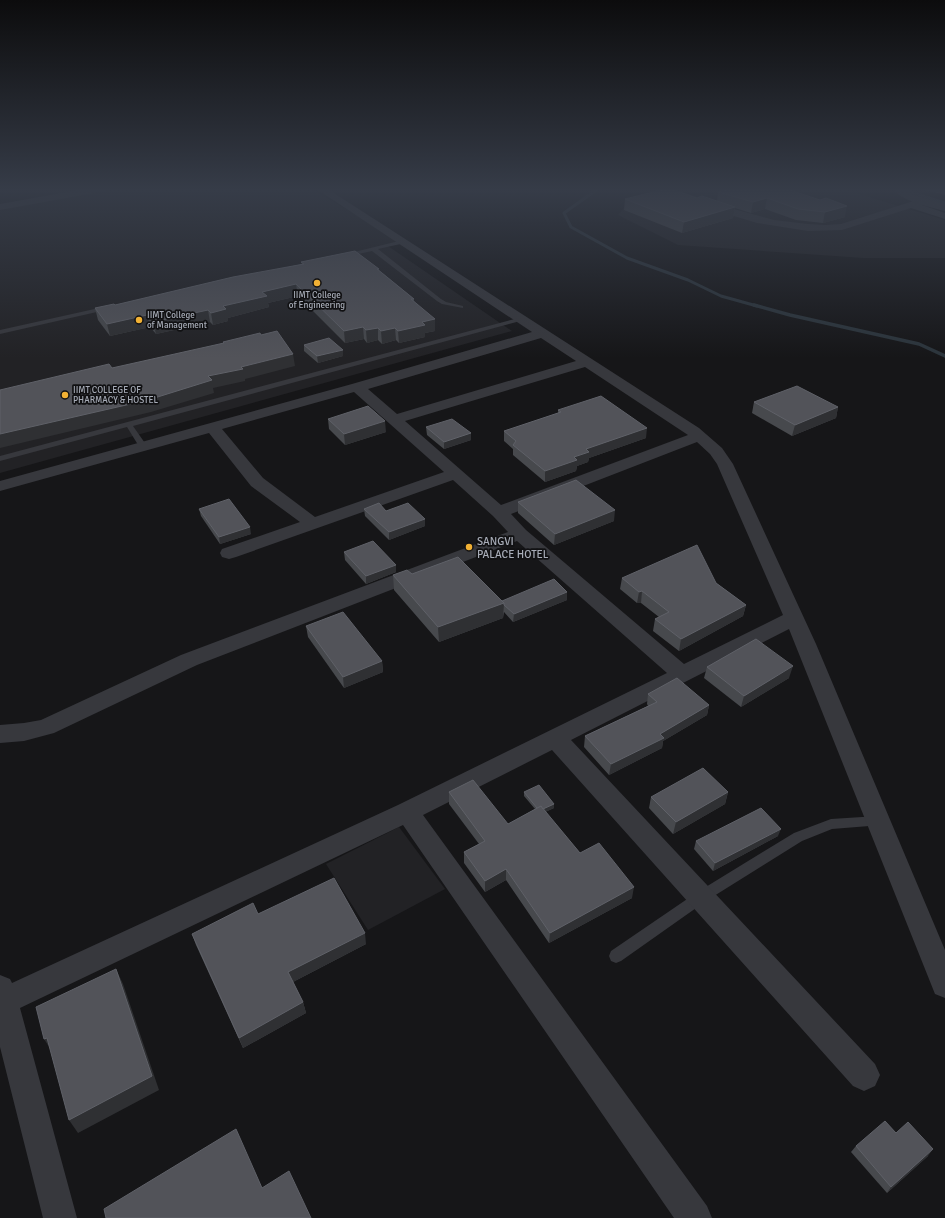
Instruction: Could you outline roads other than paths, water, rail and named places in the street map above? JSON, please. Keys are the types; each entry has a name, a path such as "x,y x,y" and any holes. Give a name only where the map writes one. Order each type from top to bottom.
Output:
{"street":[{"path":"407,245 699,436 716,451 724,464 794,618 945,984"},
{"path":"0,486 357,387 544,333"},
{"path":"394,420 553,371 588,362"},
{"path":"357,387 454,474 499,512 520,534 682,674"},
{"path":"212,427 257,482 314,524"},
{"path":"499,512 699,436"},
{"path":"229,553 454,474"},
{"path":"0,734 24,732 46,727 189,660 520,534"},
{"path":"60,1218 1,998 407,812 794,618"},
{"path":"555,738 864,1075"},
{"path":"407,812 694,1218"}],"lane":[{"path":"336,257 391,245"},
{"path":"374,249 439,300 444,303 460,307"},
{"path":"0,332 116,306"},
{"path":"0,459 522,320"},
{"path":"129,425 143,446"},
{"path":"616,956 700,897 798,837 831,824 878,821"}],"waterway":[{"path":"603,245 627,258 688,280 721,296 757,306"},
{"path":"754,305 790,315 919,344 945,356"}],"place":[{"name":"IIMT College of Engineering","path":"317,283"},
{"name":"IIMT College of Management","path":"139,320"},
{"name":"IIMT COLLEGE OF PHARMACY & HOSTEL","path":"65,395"},
{"name":"SANGVI PALACE HOTEL","path":"469,547"}]}
